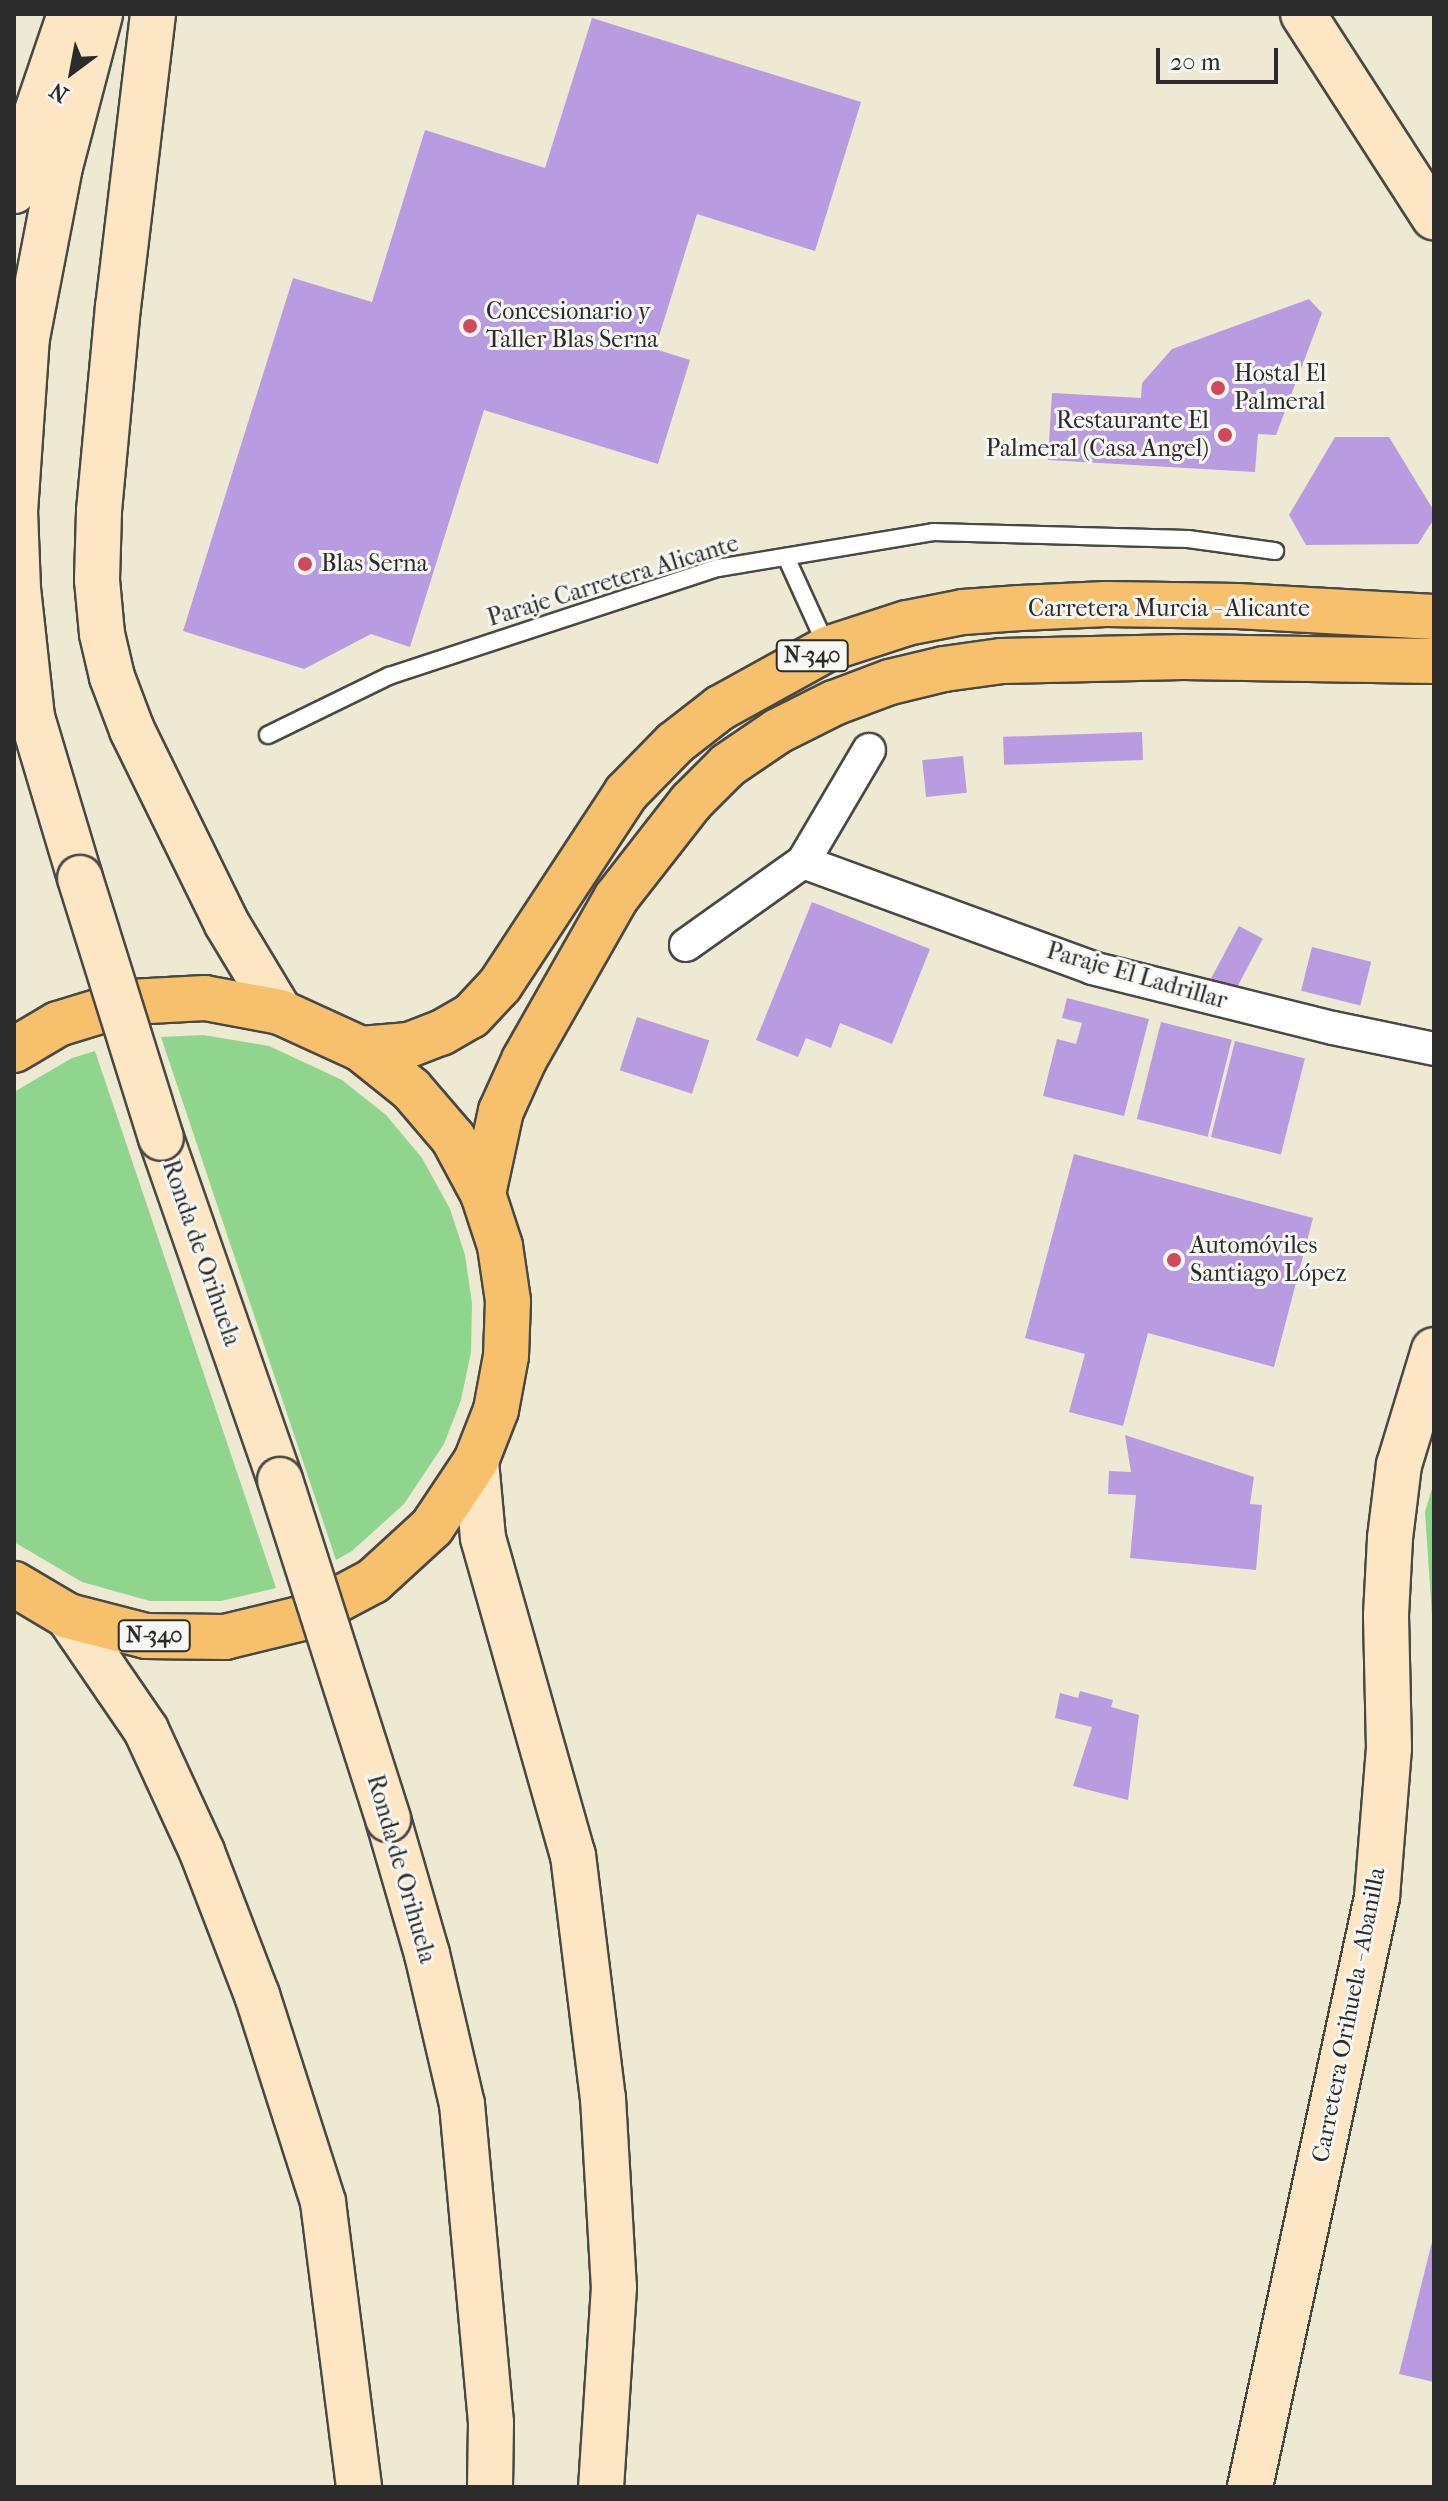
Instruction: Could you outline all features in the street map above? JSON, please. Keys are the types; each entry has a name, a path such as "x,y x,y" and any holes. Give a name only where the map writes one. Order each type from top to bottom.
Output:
{"highway":[{"name":"Carretera Murcia - Alicante","path":"361,1049 409,1045 441,1033 471,1016 500,985 626,793 675,743 720,708 827,649 907,623 963,612 1020,608 1106,604 1237,606 1434,617"},
{"name":"Carretera Murcia - Alicante","path":"483,1194 501,1111 518,1072 616,898 691,802 728,765 778,731 834,703 890,682 944,669 1002,661 1183,657 1434,661"},
{"name":"N-340","path":"14,1050 58,1024 130,1002 205,998 280,1012 361,1049 411,1089 453,1138 483,1194 500,1246 508,1301 506,1356 496,1410 476,1461 432,1527 373,1581 303,1618 225,1637 146,1636 68,1616 14,1584"}],"main road":[{"path":"14,191 21,158 70,14"},
{"name":"Ronda de Orihuela","path":"100,14 60,167 27,338 15,512 18,589 32,717 161,1138 280,1480 388,1819 427,1954 462,2104 491,2423 490,2487"},
{"path":"153,14 122,276 99,512 97,580 102,634 112,677 132,730 227,924 280,1012"},
{"path":"1303,14 1434,217"},
{"name":"Carretera Orihuela - Abanilla","path":"1250,2487 1377,1897 1389,1748 1386,1615 1390,1538 1399,1465 1434,1350"},
{"path":"476,1461 483,1538 573,1855 599,2068 614,2287 601,2487"},
{"path":"68,1616 146,1730 202,1852 257,1995 323,2202 359,2487"}],"street":[{"path":"686,945 803,862 869,750"},
{"name":"Paraje El Ladrillar","path":"803,862 1092,968 1333,1028 1434,1049"}],"lane":[{"name":"Paraje Carretera Alicante","path":"268,735 389,676 718,568 933,532 1188,539 1275,551"},
{"path":"786,557 827,649"}],"green space":[{"path":"203,1035 269,1046 342,1080 386,1115 422,1158 450,1209 465,1255 472,1303 471,1352 461,1400 444,1444 404,1504 352,1551 336,1560 161,1037"},
{"path":"95,1051 276,1588 221,1601 150,1601 82,1582 14,1542 14,1092 72,1058"},
{"path":"1434,1482 1434,1645 1425,1512"}],"building":[{"name":"Concesionario y Taller Blas Serna","path":"592,18 861,102 815,251 697,214 655,349 690,360 658,464 484,410 410,647 371,634 304,669 183,631 293,278 372,302 425,130 545,168"},
{"name":"Hostal El Palmeral","path":"1309,299 1322,313 1276,435 1258,434 1255,472 1048,460 1052,393 1141,398 1142,383 1172,349"},
{"path":"1335,437 1389,437 1434,511 1434,519 1418,544 1306,545 1289,515"},
{"path":"1142,732 1143,760 1004,765 1003,737"},
{"path":"963,756 967,793 926,797 922,760"},
{"path":"812,902 930,949 892,1044 840,1023 831,1048 806,1038 798,1057 756,1040"},
{"path":"1239,926 1263,939 1234,993 1210,980"},
{"path":"1312,947 1371,962 1360,1005 1301,991"},
{"path":"1067,998 1149,1019 1124,1116 1043,1096 1057,1039 1076,1044 1082,1023 1062,1018"},
{"path":"637,1017 709,1040 692,1094 620,1070"},
{"path":"1161,1022 1232,1040 1208,1137 1137,1119"},
{"path":"1235,1041 1305,1058 1281,1154 1211,1137"},
{"name":"Automóviles Santiago López","path":"1074,1154 1313,1218 1274,1367 1148,1333 1123,1426 1069,1412 1085,1354 1025,1338"},
{"path":"1125,1435 1254,1477 1250,1504 1262,1505 1256,1570 1130,1558 1136,1495 1108,1494 1109,1471 1131,1472"},
{"path":"1080,1691 1113,1700 1111,1707 1139,1715 1128,1800 1073,1786 1092,1727 1055,1718 1060,1693 1078,1698"},
{"path":"1434,2238 1434,2382 1399,2374"}],"place":[{"name":"Concesionario y Taller Blas Serna","path":"470,326"},
{"name":"Hostal El Palmeral","path":"1218,388"},
{"name":"Restaurante El Palmeral (Casa Angel)","path":"1225,435"},
{"name":"Blas Serna","path":"305,564"},
{"name":"Automóviles Santiago López","path":"1174,1260"}]}
